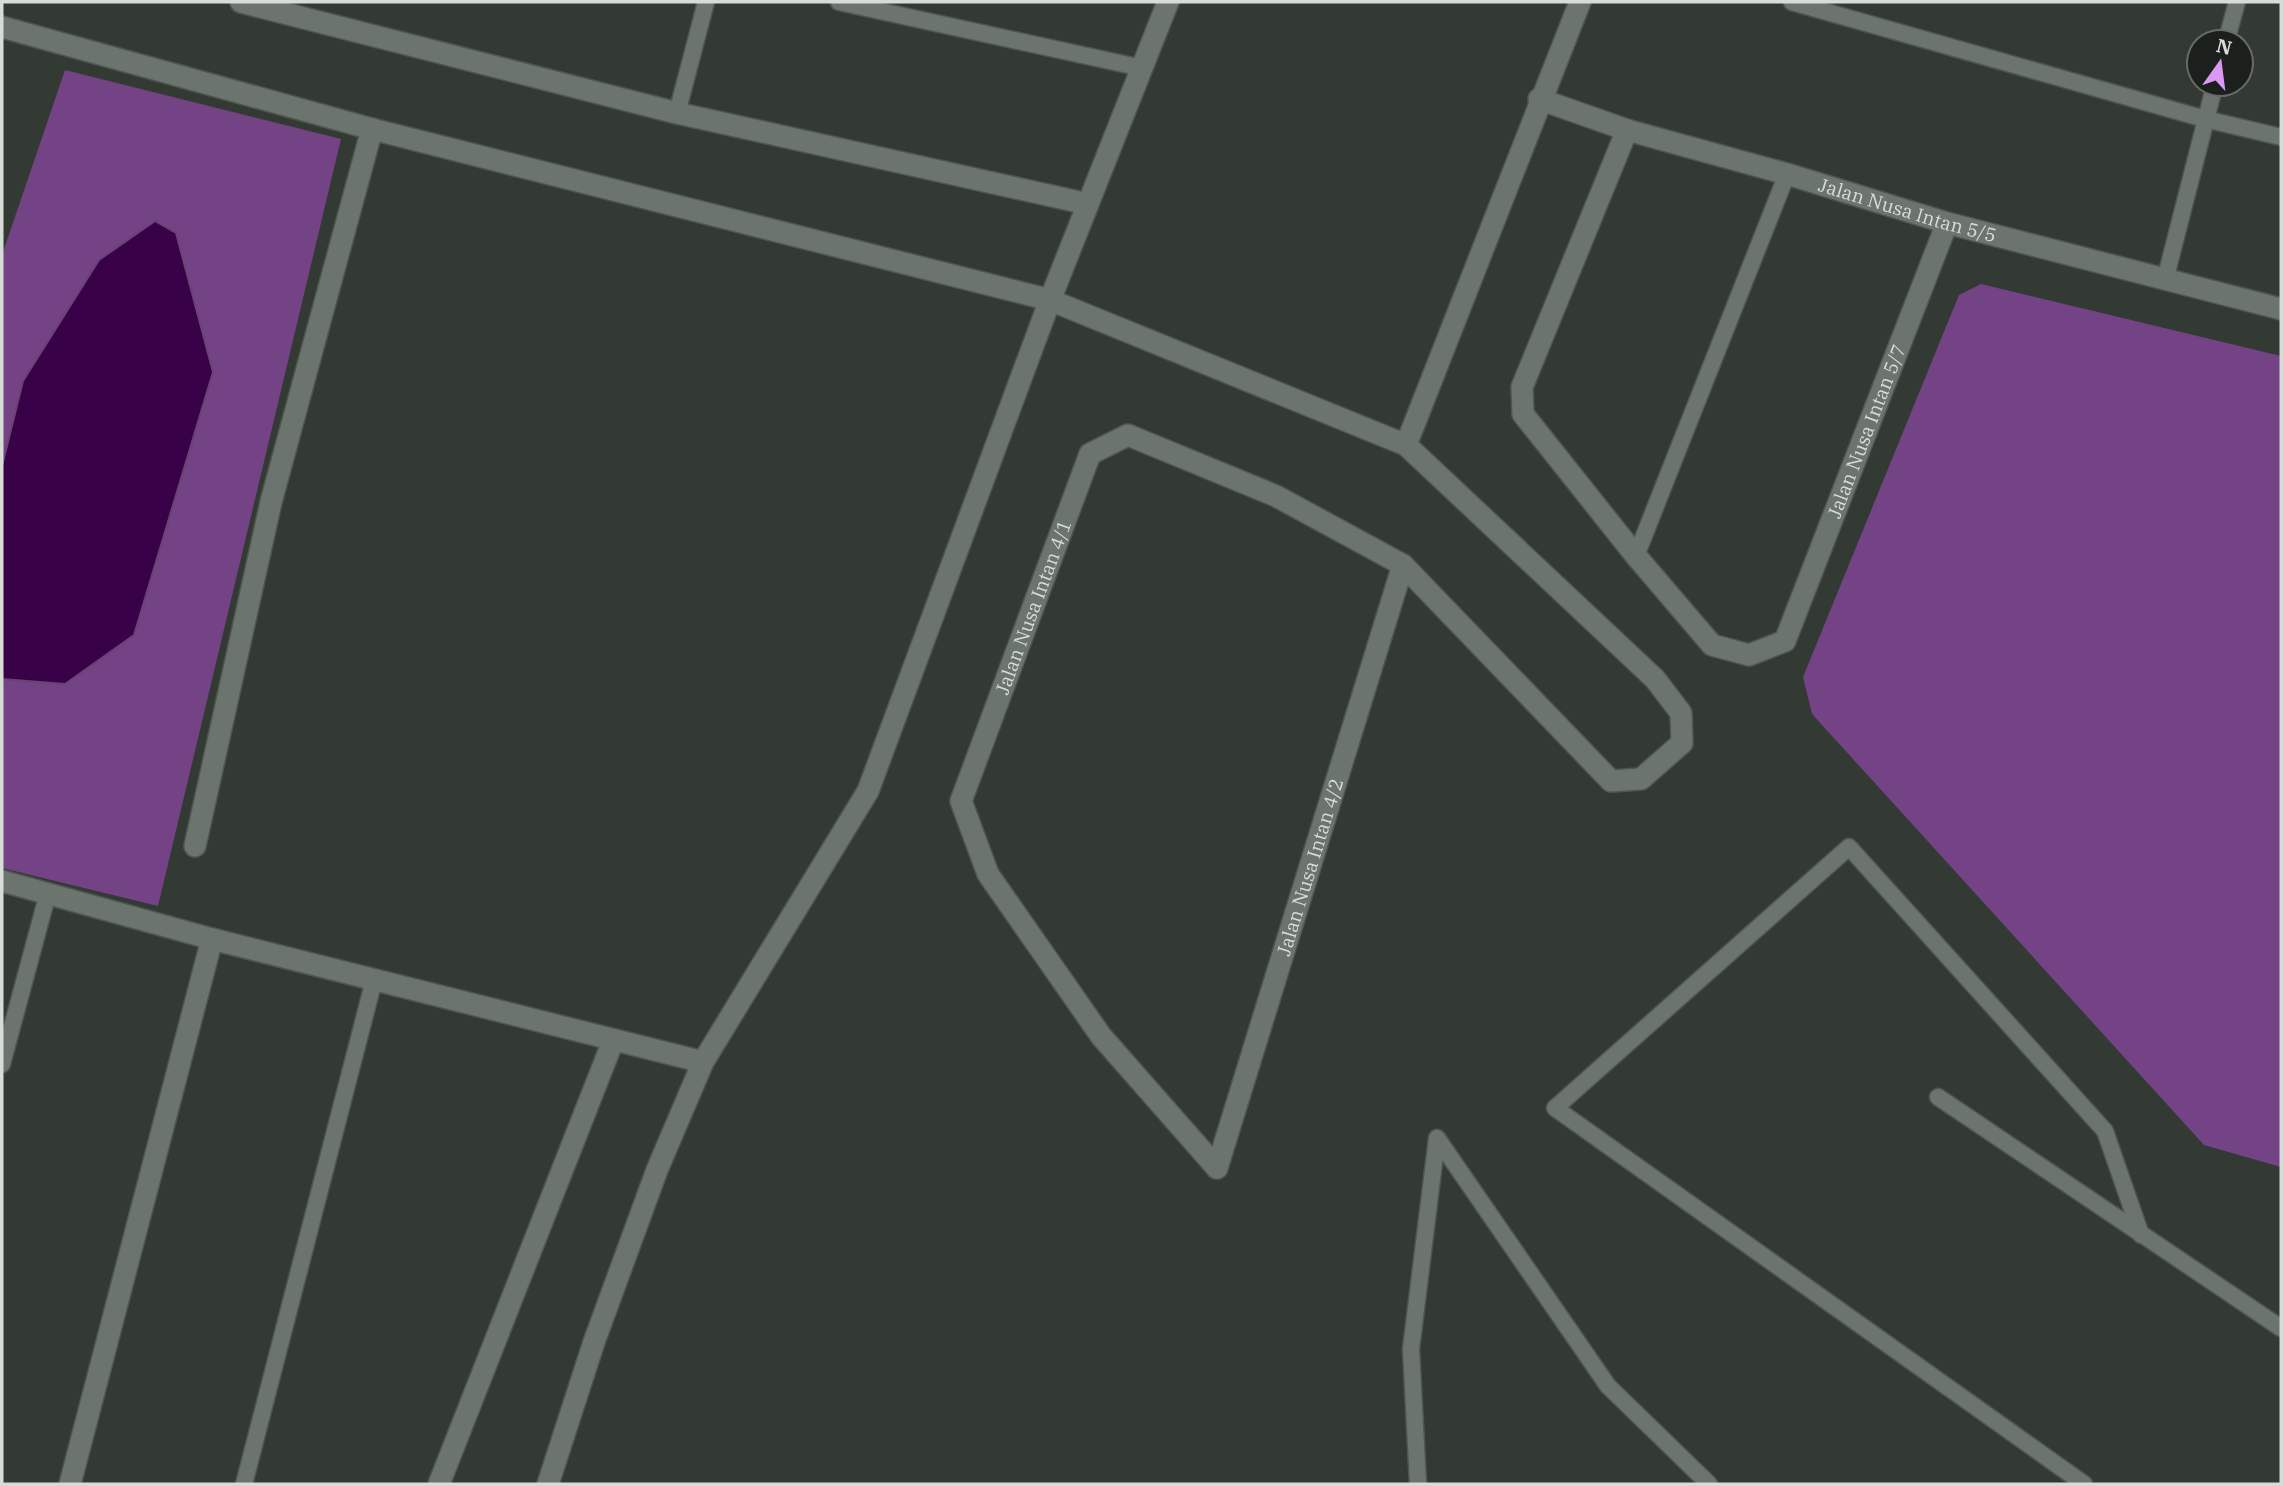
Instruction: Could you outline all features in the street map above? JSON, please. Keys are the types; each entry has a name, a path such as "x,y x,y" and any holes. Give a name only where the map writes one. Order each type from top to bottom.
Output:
{"street":[{"path":"241,2 677,113 1088,204"},
{"path":"548,1484 594,1342 657,1170 703,1062 868,791 1050,300 1168,2"},
{"path":"1406,445 1539,99 1580,2"},
{"path":"2,27 372,129 1050,300 1406,445 1656,679 1681,713 1682,743 1641,779 1611,781 1403,565"},
{"name":"Jalan Nusa Intan 5/5","path":"1539,99 1627,130 1787,174 1947,223 2281,309"},
{"path":"195,846 271,502 372,129"},
{"path":"1627,130 1522,387 1523,414 1636,556"},
{"name":"Jalan Nusa Intan 5/7","path":"1636,556 1713,645 1749,655 1785,641 1947,223"},
{"name":"Jalan Nusa Intan 4/1","path":"1217,1168 1101,1036 1070,993 988,874 961,801 1090,454 1128,435 1276,496 1403,565"},
{"name":"Jalan Nusa Intan 4/2","path":"1217,1168 1403,565"},
{"path":"2,881 212,939 703,1062"},
{"path":"69,1484 212,939"},
{"path":"439,1484 613,1041"}],"lane":[{"path":"677,113 706,2"},
{"path":"839,2 1142,68"},
{"path":"1792,2 2206,119 2281,137"},
{"path":"2230,28 2237,2"},
{"path":"2165,280 2211,98"},
{"path":"1636,556 1787,174"},
{"path":"2084,1484 1555,1108 1849,847 2105,1131 2141,1235"},
{"path":"2,1063 48,893"},
{"path":"243,1484 374,980"},
{"path":"1938,1097 2281,1328"},
{"path":"1418,1484 1411,1349 1437,1138 1608,1386 1709,1484"}],"shaded area":[{"path":"65,70 341,139 158,906 2,868 2,255"},
{"path":"155,221 176,233 213,372 134,635 65,684 2,679 2,466 23,381 99,260"},
{"path":"1981,284 2281,356 2281,1167 2204,1145 1812,714 1803,677 1959,295"}]}
